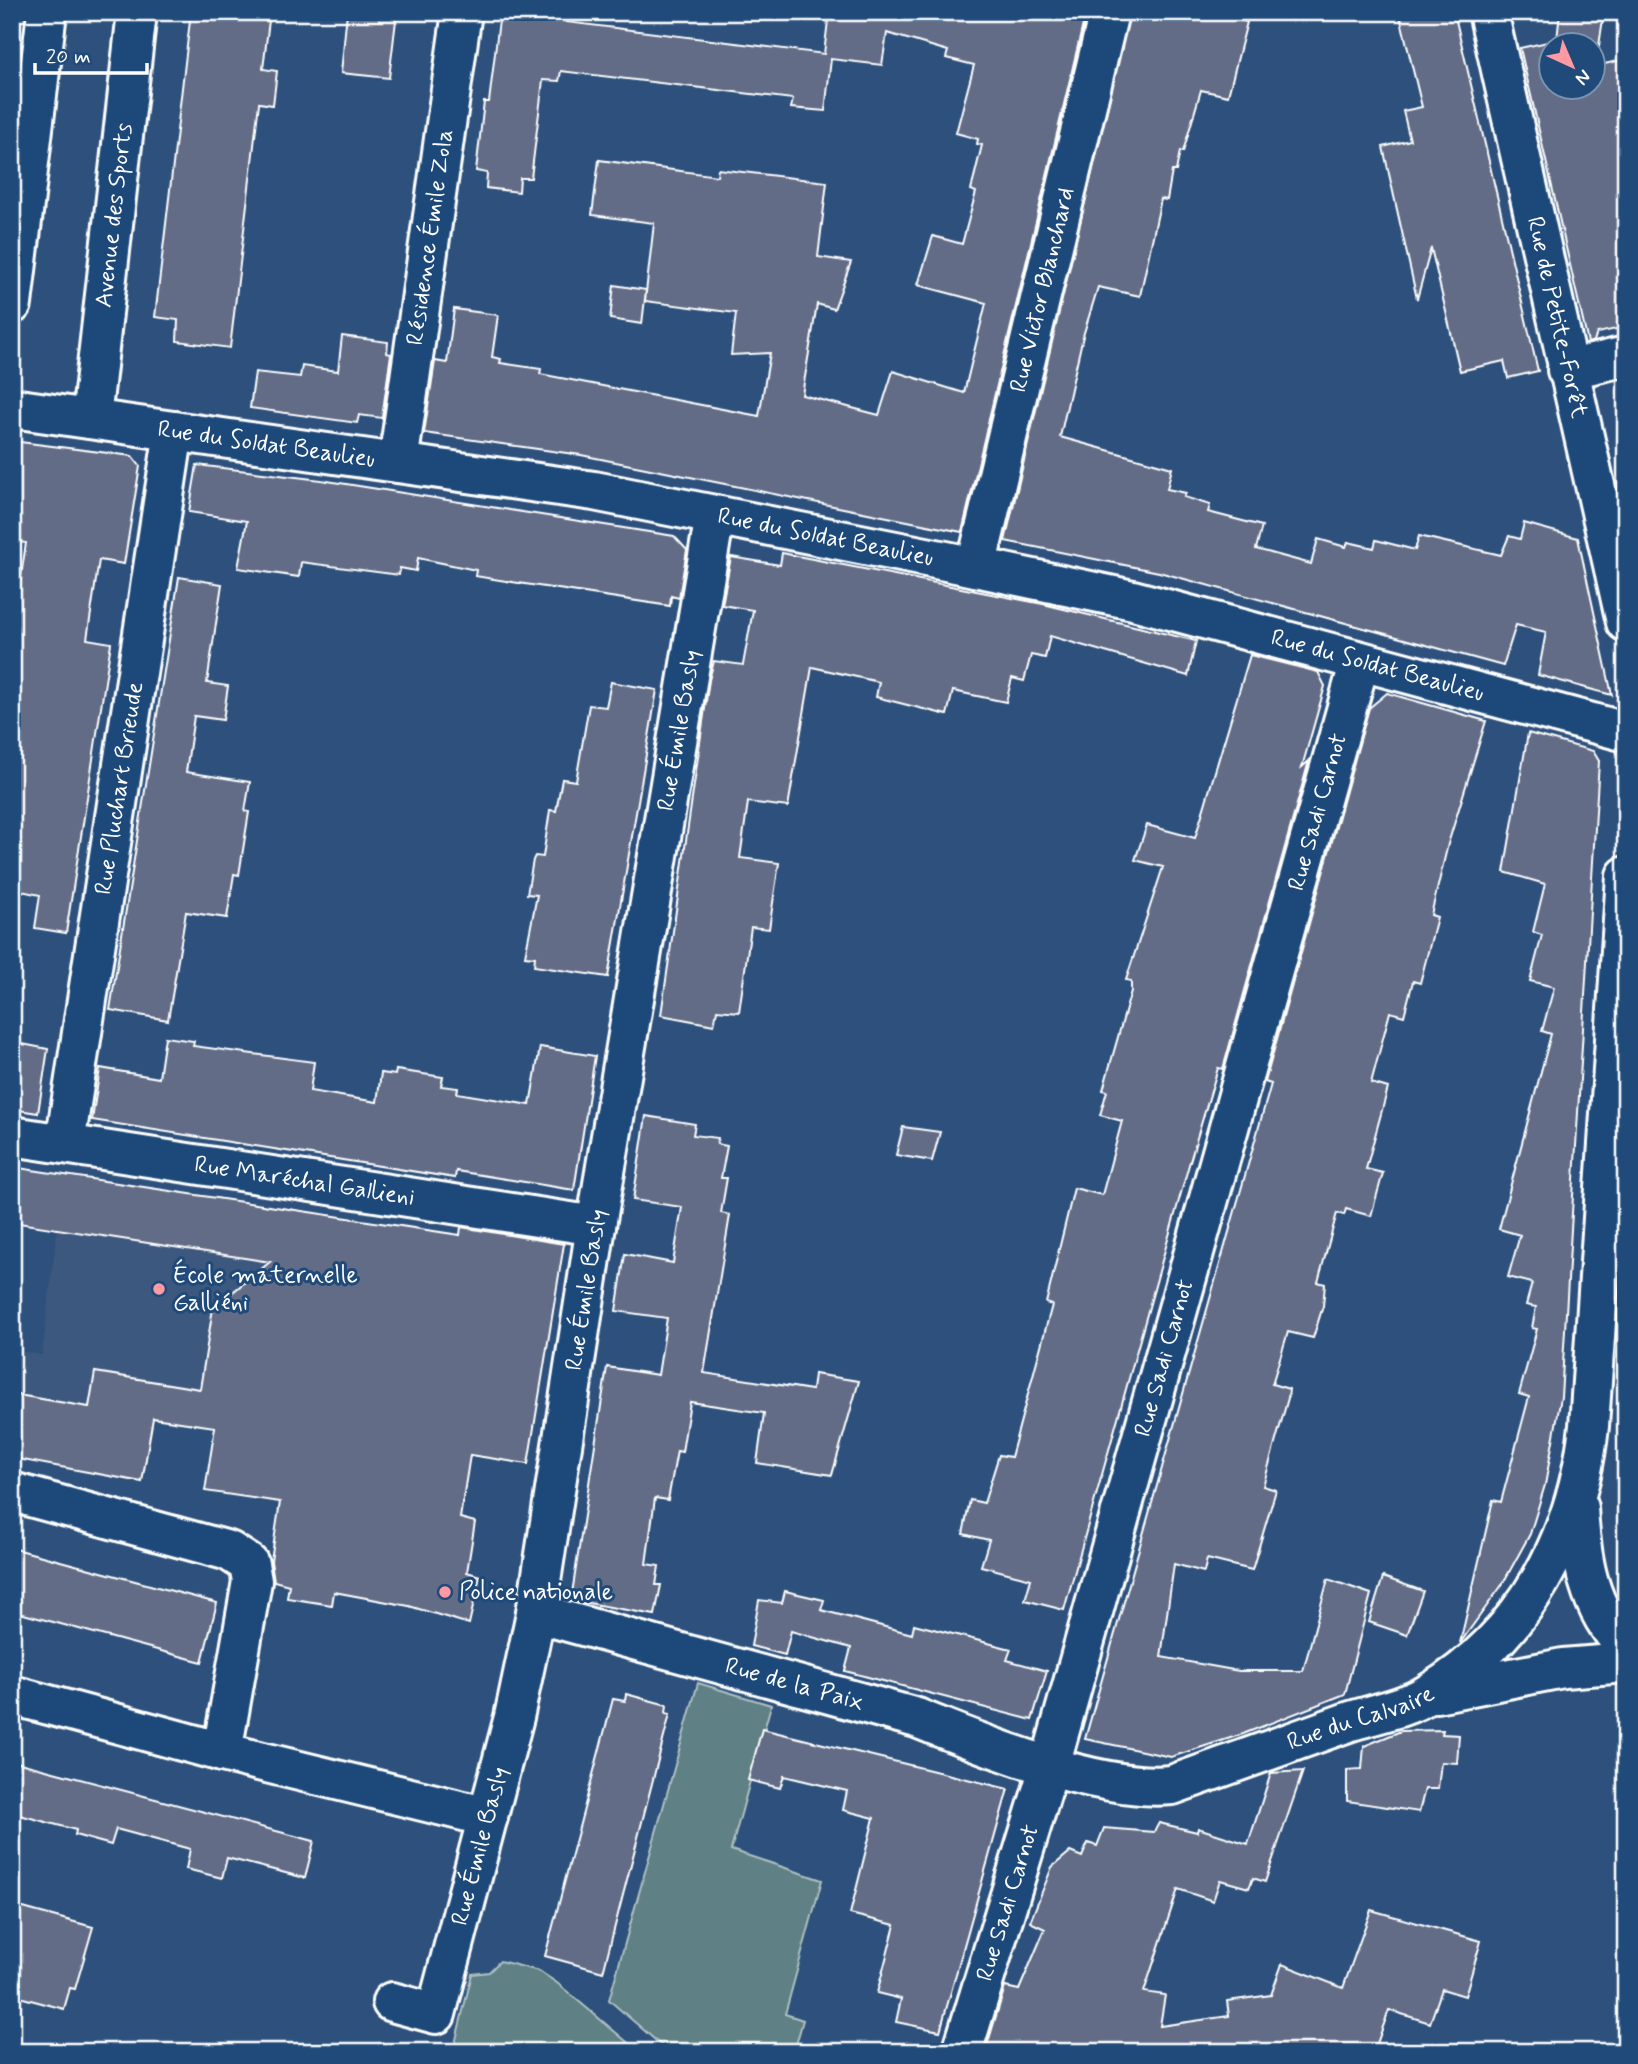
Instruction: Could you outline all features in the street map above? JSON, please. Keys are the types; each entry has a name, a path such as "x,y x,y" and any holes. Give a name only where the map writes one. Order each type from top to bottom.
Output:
{"street":[{"path":"12,304 47,12"},
{"name":"Avenue des Sports","path":"91,419 137,12"},
{"name":"Résidence Émile Zola","path":"398,463 462,12"},
{"name":"Rue Victor Blanchard","path":"976,567 1109,12"},
{"name":"Rue de Petite-Forêt","path":"1488,12 1626,622"},
{"path":"1567,370 1626,356"},
{"name":"Rue du Soldat Beaulieu","path":"12,408 594,491 976,567 1133,600 1626,732"},
{"name":"Rue Pluchart Brieude","path":"65,1144 174,431"},
{"name":"Rue Émile Basly","path":"392,2002 436,2014 488,1817 536,1613 596,1226 715,515"},
{"name":"Rue Sadi Carnot","path":"962,2052 1050,1765 1360,661"},
{"name":"Rue du Calvaire","path":"1050,1765 1137,1786 1172,1785 1427,1695 1485,1650 1523,1611 1560,1546 1577,1498 1589,1426 1626,876"},
{"name":"Rue Maréchal Gallieni","path":"12,1136 596,1226"},
{"path":"12,1492 229,1551 249,1564 252,1581 222,1752"},
{"name":"Rue du Calvaire","path":"1577,1498 1580,1543 1588,1584 1602,1618 1626,1647"},
{"name":"Rue de la Paix","path":"536,1613 916,1718 968,1739 1050,1765"},
{"path":"1427,1695 1563,1668 1626,1663"},
{"path":"12,1695 222,1752 488,1817"}],"shaded area":[{"name":"École maternelle Galliéni","path":"64,1175 282,1208 246,1432 153,1418 142,1482 12,1458 12,1350 42,1355"}],"green space":[{"path":"698,1683 771,1705 731,1850 822,1880 785,2014 803,2020 794,2052 669,2052 609,2000"},
{"path":"500,1961 539,1971 639,2052 453,2052 472,1974 489,1972"}],"building":[{"path":"191,12 270,12 263,69 277,71 273,105 259,103 230,348 177,341 178,320 155,317"},
{"path":"347,12 397,12 389,78 341,73"},
{"path":"500,12 567,12 566,22 824,54 829,12 1086,12 962,532 581,455 424,433 435,361 447,363 454,309 498,315 492,357 501,359 500,363 541,369 540,374 759,416 770,353 731,355 736,313 645,301 654,223 592,215 599,160 717,176 718,169 827,182 818,257 851,262 834,309 817,304 802,395 879,415 893,371 964,393 986,303 918,285 933,236 962,244 976,192 971,190 982,145 977,144 978,139 956,133 974,65 946,58 948,51 887,33 882,65 831,59 825,111 791,108 793,99 561,71 559,81 543,80 531,178 520,178 519,192 486,188 487,173 476,171 484,102 489,102"},
{"path":"1130,12 1208,12 1247,22 1228,96 1201,90 1183,152 1180,151 1176,171 1172,171 1167,200 1161,199 1140,296 1098,287 1083,336 1060,437 1172,468 1167,489 1186,493 1184,497 1210,505 1208,512 1262,526 1256,549 1311,564 1318,539 1346,547 1348,542 1374,548 1376,540 1415,550 1419,536 1501,555 1509,536 1520,539 1524,523 1578,538 1612,695 1538,675 1546,632 1516,625 1503,666 1159,572 1005,541"},
{"path":"1399,12 1454,12 1538,371 1508,378 1504,361 1460,371 1431,248 1417,299 1383,147 1410,140 1403,111 1422,107"},
{"path":"1560,12 1604,12 1601,32 1558,32"},
{"path":"1536,45 1536,102 1606,102 1606,64 1626,59 1626,327 1597,333 1594,341 1588,343 1520,48"},
{"path":"614,285 646,290 642,324 610,319"},
{"path":"342,336 388,342 387,353 391,354 382,418 359,415 357,423 250,408 255,372 300,377 302,366 338,371"},
{"path":"12,441 132,456 140,466 124,564 99,560 87,639 111,643 66,933 35,928 40,895 12,889 12,636 26,543 12,541"},
{"path":"197,465 321,480 674,536 687,550 679,598 671,596 670,606 512,582 475,576 476,570 418,558 416,571 400,568 399,575 301,562 299,577 238,568 247,521 189,512"},
{"path":"782,553 1043,604 1196,641 1188,676 1050,636 1045,658 1031,655 1024,681 1012,678 1006,702 953,691 947,715 876,697 879,682 812,667 788,807 748,802 740,858 779,863 769,929 751,927 739,1012 717,1010 714,1025 661,1015 709,680 714,661 743,665 753,610 722,605 731,557 780,565"},
{"path":"179,577 222,584 207,683 228,686 223,720 194,716 186,772 250,782 245,811 249,812 239,875 234,874 227,918 186,912 168,1020 110,1010"},
{"path":"1250,655 1318,672 1325,686 1302,767 1309,761 1223,1069 1218,1068 1188,1168 1064,1610 1025,1600 1031,1579 981,1566 989,1540 963,1534 970,1500 984,1503 999,1455 1011,1457 1052,1305 1046,1303 1074,1188 1102,1195 1122,1121 1100,1115 1107,1091 1103,1090 1131,991 1131,981 1126,980 1163,867 1135,860 1147,825 1195,838"},
{"path":"611,682 657,690 608,977 534,966 535,957 525,956 537,895 527,894 533,860 535,856 543,857 550,810 556,811 562,779 576,781 589,705 606,707"},
{"path":"1387,693 1486,721 1448,844 1431,915 1437,917 1420,983 1413,981 1404,1016 1390,1012 1371,1083 1388,1088 1366,1169 1383,1173 1371,1216 1346,1209 1344,1215 1337,1213 1318,1282 1325,1284 1323,1306 1313,1338 1288,1332 1272,1384 1289,1389 1288,1398 1263,1486 1276,1490 1252,1570 1207,1559 1204,1572 1174,1564 1161,1657 1239,1671 1303,1671 1328,1579 1371,1594 1345,1694 1243,1734 1171,1757 1085,1739 1271,1084 1265,1082 1369,708"},
{"path":"1528,733 1593,751 1599,761 1561,1397 1545,1485 1530,1534 1502,1585 1460,1643 1493,1500 1501,1502 1529,1397 1519,1394 1537,1329 1532,1328 1536,1307 1526,1305 1532,1283 1508,1277 1520,1235 1499,1229 1551,1034 1542,1031 1554,987 1530,981 1542,935 1533,932 1545,884 1504,872"},
{"path":"165,1037 194,1041 193,1046 314,1062 310,1091 377,1102 381,1073 395,1075 396,1070 443,1077 441,1086 458,1088 457,1093 530,1105 540,1047 595,1056 574,1190 456,1171 455,1178 92,1120 100,1068 159,1078"},
{"path":"12,1042 48,1049 38,1113 12,1109"},
{"path":"646,1116 695,1124 693,1135 718,1138 717,1144 727,1146 721,1178 727,1178 721,1213 730,1215 704,1373 812,1390 814,1374 859,1381 832,1475 757,1463 764,1413 690,1402 682,1452 677,1451 668,1500 655,1498 646,1564 659,1566 656,1585 661,1585 655,1615 571,1600 607,1367 658,1375 667,1318 616,1311 625,1254 673,1263 682,1207 633,1200"},
{"path":"903,1127 940,1132 932,1161 896,1155"},
{"path":"12,1167 460,1235 461,1227 564,1244 528,1464 470,1455 460,1518 475,1522 467,1572 480,1576 469,1624 409,1606 334,1592 332,1605 287,1598 289,1585 274,1581 271,1561 280,1502 205,1491 215,1427 153,1418 142,1482 12,1458 12,1394 89,1407 95,1372 200,1389 213,1308 270,1262 12,1222"},
{"path":"12,1548 217,1603 202,1662 12,1611"},
{"path":"1383,1577 1423,1591 1407,1635 1369,1622"},
{"path":"785,1591 824,1600 821,1610 912,1634 914,1624 1011,1649 1007,1660 1047,1671 1032,1720 845,1671 851,1648 791,1631 785,1655 751,1646 759,1600 782,1603"},
{"path":"626,1694 667,1705 666,1713 670,1714 603,1972 545,1956 613,1699 625,1701"},
{"path":"762,1729 1008,1789 940,2031 896,2022 901,1999 877,1993 895,1925 850,1914 874,1818 843,1810 847,1791 784,1776 780,1788 748,1780"},
{"path":"1443,1730 1442,1734 1459,1735 1457,1763 1441,1762 1438,1789 1425,1789 1419,1812 1347,1801 1347,1770 1362,1769 1364,1746 1401,1731"},
{"path":"12,1761 314,1841 305,1878 227,1858 222,1878 186,1869 190,1849 116,1829 111,1845 75,1835 76,1830 12,1813"},
{"path":"1303,1771 1265,1882 1253,1878 1249,1888 1220,1880 1213,1901 1178,1889 1144,1992 1165,1995 1160,2026 1229,2016 1227,2001 1271,1995 1282,1964 1343,1988 1371,1910 1481,1941 1465,1996 1442,1989 1430,2023 1389,2010 1374,2052 985,2052 1005,1987 1019,1990 1045,1929 1030,1922 1052,1867 1070,1852 1082,1857 1088,1843 1097,1846 1104,1828 1154,1832 1159,1823 1197,1832 1198,1828 1248,1844 1271,1773"},
{"path":"12,1905 93,1927 75,1989 70,1988 64,2009 12,1995"}],"place":[{"name":"École maternelle Galliéni","path":"159,1289"},
{"name":"Police nationale","path":"445,1592"}]}
